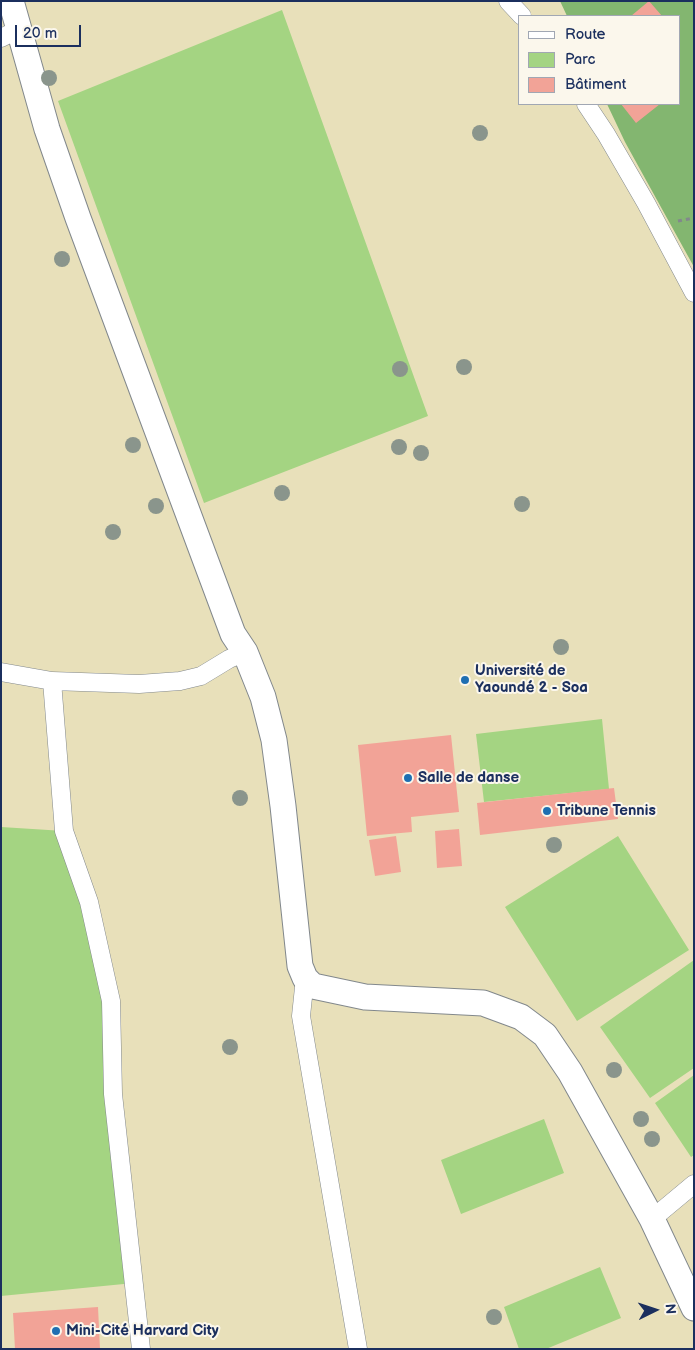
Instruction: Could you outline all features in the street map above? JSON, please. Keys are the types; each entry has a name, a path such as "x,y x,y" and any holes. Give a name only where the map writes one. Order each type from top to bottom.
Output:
{"street":[{"path":"11,1 10,33 233,634 245,652 263,697 274,740 300,966 305,978 312,986 365,997 484,1003 521,1017 545,1035 570,1072 652,1219 694,1308"},
{"path":"508,1 521,15"},
{"path":"587,105 606,134 646,203 694,293"},
{"path":"1,672 52,681 139,684 180,681 201,676 229,659 245,652"},
{"path":"52,681 64,831 89,902 111,1001 113,1094 141,1349"},
{"path":"305,978 301,1016 358,1349"},
{"path":"652,1219 694,1184"}],"green space":[{"path":"560,1 694,1 694,267 625,142 607,105 680,105 680,15 567,15"},
{"path":"282,10 428,416 204,503 58,101"},
{"path":"602,719 609,789 484,802 476,734"},
{"path":"1,827 64,831 111,1001 134,1283 1,1296"},
{"path":"618,836 689,950 577,1021 505,907"},
{"path":"694,960 694,1068 650,1098 600,1027"},
{"path":"694,1075 694,1155 691,1157 655,1103"},
{"path":"544,1119 564,1173 461,1214 441,1160"},
{"path":"600,1267 621,1318 546,1349 519,1349 504,1307"}],"building":[{"path":"649,1 661,15 632,15"},
{"path":"622,105 659,105 636,123"},
{"name":"Salle de danse","path":"451,735 459,812 411,817 412,832 367,836 358,745"},
{"name":"Tribune Tennis","path":"614,788 618,819 480,835 477,803"},
{"path":"459,829 462,866 437,868 435,831"},
{"path":"396,836 401,872 375,876 369,840"},
{"name":"Mini-Cité Harvard City","path":"98,1307 100,1349 15,1349 13,1313"}],"place":[{"name":"Université de Yaoundé 2 - Soa","path":"465,680"},
{"name":"Salle de danse","path":"408,778"},
{"name":"Tribune Tennis","path":"547,811"},
{"name":"Mini-Cité Harvard City","path":"56,1331"}]}
